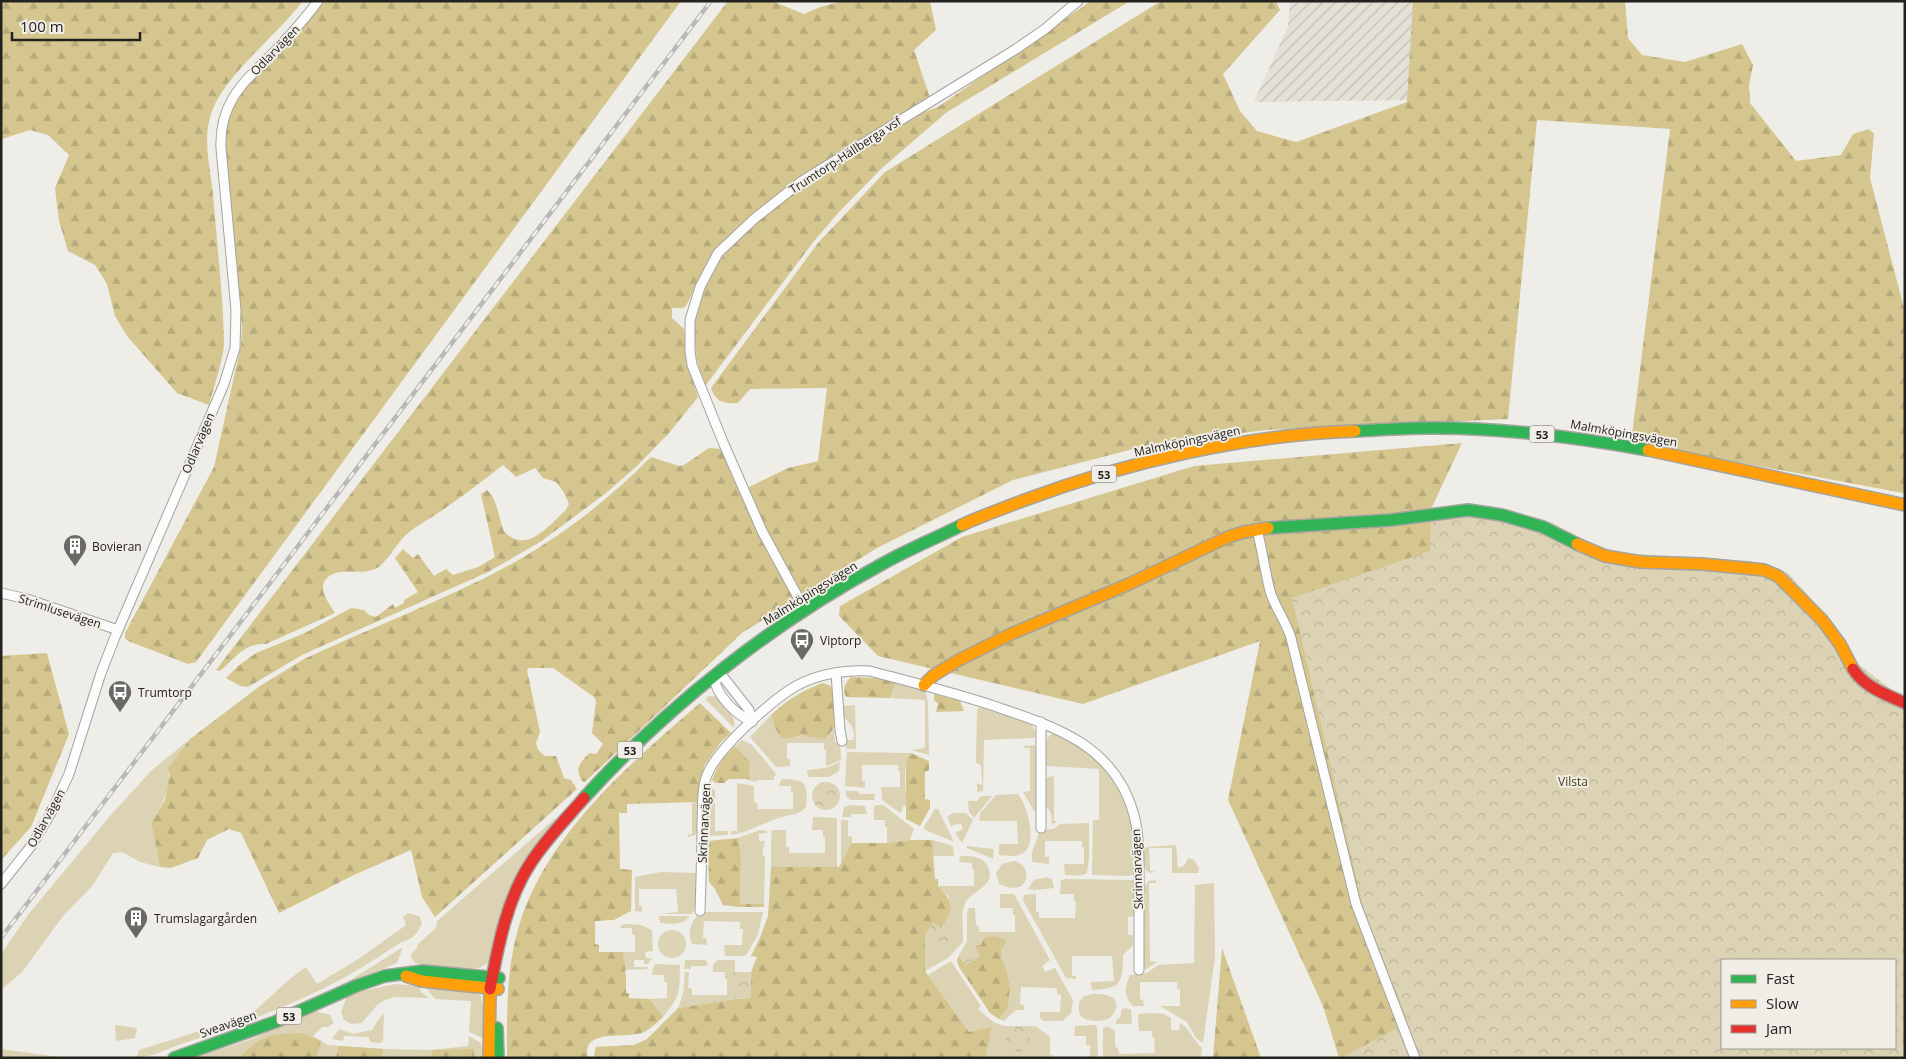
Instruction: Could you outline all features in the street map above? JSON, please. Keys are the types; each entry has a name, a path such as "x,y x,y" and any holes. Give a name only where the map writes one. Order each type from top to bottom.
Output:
{"main road":[{"name":"Malmköpingsvägen","path":"495,983 500,938 511,905 526,871 545,842 606,773 678,707 755,644 854,580 934,539 1002,509 1066,486 1184,454 1253,441 1369,429 1429,428 1522,432 1570,438 1662,453 1905,505"},
{"path":"924,685 934,675 959,660 1011,634 1128,584 1228,537 1257,529 1304,524 1391,520 1468,510 1502,515 1543,527 1605,556 1641,562 1702,564 1764,570 1778,576 1822,620 1833,634 1852,668 1865,682 1905,703"},
{"name":"Sveavägen","path":"174,1058 274,1022 371,980 386,976 403,975 422,981 495,983"},
{"path":"489,1058 495,983"},
{"path":"495,983 498,1058"}],"street":[{"name":"Odlarvägen","path":"1,884 32,845 66,782 118,630 224,384 235,348 236,310 220,137 224,115 228,104 242,84 284,41 318,1"},
{"name":"Trumtorp-Hällberga vsf","path":"805,610 762,531 719,434 692,365 690,320 703,280 718,254 754,219 802,181 1016,49 1045,29 1078,1"},
{"path":"1257,529 1270,592 1288,626 1356,904 1415,1058"},
{"name":"Strimlusevägen","path":"1,593 27,599 118,630"},
{"name":"Skrinnarvägen","path":"700,911 703,802 706,777 711,766 727,744 776,700 796,686 836,673 870,671 924,685 1041,722 1083,743 1112,770 1128,798 1134,814 1138,842 1139,970"},
{"path":"836,673 842,741"},
{"path":"714,677 724,678 749,710 752,722"},
{"path":"1041,722 1041,828"}],"shaded area":[{"path":"1290,1 1413,1 1408,100 1254,102 1288,26"}],"green space":[{"path":"1,1 303,1 293,14 245,63 224,89 216,102 208,125 207,148 220,269 224,343 209,405 177,393 127,336 115,316 107,284 95,265 68,251 59,221 55,188 69,155 48,135 30,130 2,139 1,142"},
{"path":"323,1 681,1 196,662 188,664 128,641 125,638 125,633 214,467 241,345 242,328 223,139 228,121 241,94 250,82 295,38"},
{"path":"728,1 772,1 804,14 820,7 844,1 930,1 936,30 914,50 930,98 808,171 772,199 729,239 704,270 686,306 672,308 672,318 684,329 687,363 698,397 669,433 638,465 605,494 540,542 488,572 302,655 248,687 240,686 226,678 238,666 256,653 305,633 351,608 364,610 369,615 376,617 393,604 395,608 404,603 404,600 418,592 395,558 403,549 413,558 418,554 434,576 446,569 453,575 478,567 495,557 481,494 487,490 496,503 504,532 519,540 526,540 541,533 566,510 569,504 556,482 543,478 535,468 516,477 503,465 443,510 407,534 380,566 366,571 338,572 326,579 323,588 324,592 335,613 266,644 251,646 236,656 220,671 216,670"},
{"path":"1091,1 1130,1 947,112 882,168 814,241 706,385 704,385 698,365 694,333 698,302 711,273 733,245 761,218 793,193 861,148 921,113 938,107"},
{"path":"1161,1 1276,1 1280,10 1223,74 1240,111 1257,131 1296,142 1407,102 1413,1 1625,1 1628,38 1642,55 1685,62 1742,44 1753,65 1749,85 1750,103 1796,161 1841,155 1853,134 1869,129 1874,134 1870,178 1905,312 1905,490 1903,493 1631,442 1670,129 1537,120 1508,419 1266,430 1153,444 1013,480 877,548 742,633 585,782 582,781 578,772 579,766 589,753 596,754 603,744 592,733 596,701 594,697 553,668 529,668 527,670 540,732 536,743 538,750 545,756 556,756 564,778 571,780 577,789 435,917 422,897 411,850 354,875 279,913 241,833 229,829 207,840 198,858 171,868 160,867 151,823 165,800 170,775 167,769 190,739 260,686 304,659 437,600 490,575 534,551 587,514 651,457 679,466 684,465 709,448 721,449 739,492 788,468 818,461 827,388 750,389 738,403 733,403 718,399 711,388 818,243 885,172"},
{"name":"Vilsta","path":"1462,443 1431,509 1905,726 1905,1058 1339,1058 1323,1006 1228,800 1260,641 1083,704 878,656 839,616 840,606 962,537 1194,466"},
{"name":"Vilsta","path":"1486,507 1550,522 1593,544 1621,553 1751,561 1788,573 1834,624 1855,662 1895,692 1905,696 1905,1058 1341,1058 1408,1022 1364,911 1292,598 1430,551 1431,510"},
{"path":"47,653 69,734 31,827 1,860 1,656"},
{"path":"851,677 876,678 896,682 890,698 846,697 845,686"},
{"path":"896,682 926,692 929,755 911,750 925,748 925,700 890,698"},
{"path":"822,683 829,685 833,689 834,728 825,739 801,735 792,738 782,738 775,728 771,715 795,696"},
{"path":"934,694 960,701 964,711 936,712 938,704 934,700"},
{"path":"709,696 718,697 727,708 734,719 734,728 706,700"},
{"path":"700,703 731,733 721,742 704,766 698,802 627,804 627,813 619,813 620,869 632,870 631,911 614,920 595,921 595,944 599,945 599,952 623,952 626,993 629,993 629,998 650,999 663,1017 644,1032 598,1038 591,1042 587,1048 588,1058 507,1058 510,967 516,937 528,902 544,869 565,837 616,779"},
{"path":"855,705 856,749 846,749 846,740 853,740 854,733 851,725 844,717 843,706"},
{"path":"979,707 1031,724 1036,732 1033,738 984,740 983,791 977,792 977,783 982,785 981,765 976,763 977,710"},
{"path":"771,715 775,728 792,738 804,735 825,736 834,728 835,742 840,743 841,760 826,766 824,743 787,743 787,759 790,759 790,766 776,767 750,737"},
{"path":"1052,734 1056,734 1074,743 1095,758 1117,786 1130,820 1135,856 1134,874 1129,876 1092,874 1093,820 1099,820 1099,769 1046,766 1045,744"},
{"path":"190,739 167,769 169,775 168,789 151,823 160,867 140,862 122,852 113,853 93,885 63,916 22,972 1,990 1,954 28,915 110,816 151,771"},
{"path":"742,740 752,745 777,775 774,776 774,780 757,780 756,782 744,779 749,778 750,762 735,746"},
{"path":"1034,745 1037,749 1037,810 1034,811 1023,792 1030,791 1030,748 1024,748 1024,746"},
{"path":"735,746 750,762 749,779 729,779 724,783 715,783 712,780 716,770"},
{"path":"847,752 911,753 905,772 908,806 903,806 900,813 882,800 881,787 900,787 898,765 862,765 862,781 865,781 865,788 845,786"},
{"path":"911,753 929,761 929,770 925,772 925,799 930,800 930,808 920,826 906,819 906,767 907,759"},
{"path":"840,762 839,771 829,777 808,777 807,770 826,768"},
{"path":"1054,776 1054,821 1058,821 1052,825 1051,813 1046,806 1046,779"},
{"path":"781,780 802,782 807,793 806,807 795,814 731,835 731,831 737,831 737,783 754,786 754,802 757,803 758,809 793,809 791,786 779,786"},
{"path":"826,782 836,786 840,796 836,806 826,810 816,806 812,796 816,786"},
{"path":"709,789 715,789 715,831 728,831 728,835 710,836 708,834"},
{"path":"846,791 858,791 859,794 875,794 874,800 851,800 846,796"},
{"path":"1018,794 1028,817 1031,836 1029,845 1019,855 999,855 999,844 1018,844 1017,821 979,821 980,813 996,795"},
{"path":"981,796 992,796 974,818 969,812 968,801 977,801"},
{"path":"698,802 697,832 695,835 688,837 687,835 692,834 692,803"},
{"path":"852,805 865,806 867,814 851,814 851,817 842,817 844,807"},
{"path":"883,805 914,829 910,840 887,843 885,820 874,820 874,807"},
{"path":"935,809 938,809 954,842 925,830 924,827"},
{"path":"953,813 966,813 973,820 962,843 955,833 963,829 961,823 951,826 947,817"},
{"path":"558,816 535,847 492,959 481,967 474,969 415,963 411,957 412,953 418,947 417,945 436,928 437,921"},
{"path":"813,817 837,818 837,867 771,867 772,830 786,830 786,847 789,847 789,853 825,853 823,830 812,830"},
{"path":"841,820 848,820 848,836 852,837 852,843 841,864"},
{"path":"1089,823 1087,873 1065,875 1064,864 1084,864 1082,841 1045,841 1045,857 1049,857 1049,864 1032,862 1032,853 1040,830 1053,829 1061,824"},
{"path":"760,830 767,831 767,833 759,834 759,841 765,841 762,855 765,856 764,904 740,904 741,855 738,838"},
{"path":"738,838 741,855 740,904 764,904 764,907 723,905 709,882 708,841"},
{"path":"932,840 953,847 954,856 932,856"},
{"path":"932,840 935,879 938,879 938,886 947,897 950,906 950,911 941,929 933,923 925,936 925,971 969,1032 992,1027 986,1058 595,1058 596,1047 634,1045 647,1039 678,1008 751,998 751,972 757,957 751,956 768,916 771,867 839,867 852,843 887,843"},
{"path":"1176,845 1178,868 1184,866 1188,858 1194,860 1199,868 1198,873 1172,873 1172,848 1149,848 1150,871 1155,871 1151,873 1146,869 1144,849 1146,847"},
{"path":"966,846 994,849 993,859 967,848"},
{"path":"961,856 973,857 986,863 990,874 989,879 965,903 962,917 963,942 948,958 925,971 925,936 947,951 956,938 941,929 948,918 949,897 938,886 974,886 972,863 960,862 959,858"},
{"path":"1014,861 1025,868 1026,880 1020,887 1010,888 999,884 996,873 1002,864"},
{"path":"661,872 696,873 696,906 692,914 660,914 678,912 676,889 639,889 639,906 642,906 642,912 635,911 635,877"},
{"path":"1046,877 1052,879 1054,888 1028,889 1034,880"},
{"path":"1061,880 1134,880 1135,916 1128,917 1128,935 1133,935 1133,945 1123,955 1121,978 1115,986 1092,990 1091,982 1114,981 1112,956 1072,956 1072,976 1076,976 1076,979 1066,978 1023,900 1024,895 1036,894 1036,912 1039,912 1039,918 1075,918 1076,901 1074,901 1074,894 1060,894"},
{"path":"1155,880 1156,883 1149,883 1150,961 1157,962 1144,969 1144,887 1149,881"},
{"path":"1214,883 1215,957 1203,1043 1196,1038 1187,1022 1160,1006 1180,1006 1180,989 1177,989 1177,982 1140,982 1140,999 1143,1000 1144,1006 1133,1006 1126,995 1126,987 1130,975 1147,973 1158,965 1194,963 1195,885"},
{"path":"1000,894 1014,894 1050,960 1042,966 1045,972 1055,968 1073,1000 1071,1013 1063,1021 1043,1021 1040,1017 1040,1012 1060,1012 1061,995 1057,994 1057,988 1021,987 1020,1004 1024,1005 1024,1010 1016,1010 1004,1021 999,1019 1008,1007 1010,988 1008,975 1001,956 1001,949 1006,944 974,946 959,955 967,941 967,912 969,908 975,908 976,925 979,926 979,932 1015,932 1013,908 1000,908"},
{"path":"702,912 763,912 758,934 747,954 744,956 725,956 724,945 742,945 743,929 740,929 740,922 704,921 703,938 706,938 707,945 692,944 691,926"},
{"path":"408,913 419,916 422,923 414,936 344,978 291,1003 237,1025 154,1054 137,1058 139,1050 250,1015 306,967 317,984 360,958 406,925 403,917"},
{"path":"659,916 690,916 680,923 672,924 660,923"},
{"path":"933,923 956,938 947,951 925,936"},
{"path":"622,925 641,925 652,930 653,951 645,952 646,958 652,958 648,964 644,964 644,960 634,960 634,967 648,967 647,969 625,970 623,952 635,952 635,935 632,934 632,928 620,928"},
{"path":"672,930 682,934 686,944 682,954 672,958 662,954 658,944 662,934"},
{"path":"994,936 1005,939 1006,944 1001,949 1001,956 1008,975 1010,988 1008,1008 999,1019 990,1013 959,967 957,960 959,955 965,965 980,956 974,946 981,945 984,938"},
{"path":"974,946 980,956 965,965 959,955"},
{"path":"403,947 397,963 355,980 288,1013 258,1025 156,1058 290,1011 349,981"},
{"path":"1222,948 1261,1058 1213,1058"},
{"path":"685,960 705,960 707,966 691,966 691,969 684,969"},
{"path":"718,960 735,960 735,999 678,1008 683,994 685,972 689,972 688,988 692,989 692,995 727,995 725,972 713,972 713,965"},
{"path":"951,961 981,1006 978,1009 993,1022 1005,1026 1005,1047 1030,1051 1030,1026 1037,1027 1050,1037 1050,1055 1053,1055 1053,1058 986,1058 992,1028 969,1032 928,975"},
{"path":"655,964 680,965 678,993 673,1004 663,1017 650,999 667,998 667,982 664,982 664,975 652,975"},
{"path":"734,972 751,972 751,998 735,999"},
{"path":"395,984 419,986 421,992 429,998 395,997 377,1005 362,1023 351,1024 344,1020 341,1011 347,997 362,991"},
{"path":"425,987 473,990 481,996 483,1038 469,1032 471,1001 435,999"},
{"path":"1093,994 1109,996 1115,1000 1116,1008 1110,1018 1094,1021 1082,1017 1079,1010 1079,1002 1084,996"},
{"path":"1122,1009 1131,1010 1132,1024 1116,1024"},
{"path":"315,1011 330,1015 334,1023 328,1027 322,1027 313,1036 328,1045 432,1050 468,1046 469,1036 481,1043 483,1058 194,1058 252,1039"},
{"path":"384,1013 383,1041 380,1043 370,1042 369,1037 344,1036 343,1041 332,1039 339,1029 353,1034 372,1030"},
{"path":"1138,1014 1164,1014 1171,1018 1171,1030 1179,1030 1180,1023 1183,1025 1202,1048 1201,1058 1103,1058 1103,1028 1107,1026 1115,1031 1115,1047 1118,1048 1119,1054 1155,1053 1152,1031 1139,1031"},
{"path":"115,1025 137,1028 135,1038 116,1041"},
{"path":"1005,1026 1030,1026 1030,1051 1009,1052 1005,1047"},
{"path":"1075,1026 1097,1026 1098,1058 1090,1058 1090,1045 1086,1045 1086,1036 1074,1036"},
{"path":"302,1033 321,1041 316,1058 242,1058 241,1056 262,1039 275,1035"},
{"path":"339,1046 383,1049 382,1058 336,1058"},
{"path":"1,1049 67,1058 1,1058"},
{"path":"474,1049 474,1058 432,1058 432,1050"}],"railway":[{"path":"1,938 711,1"}],"traffic: fast":[{"path":"1355,431 1419,428 1483,429 1566,437 1648,450"},
{"path":"1268,528 1391,520 1468,510 1502,515 1543,527 1577,544"},
{"path":"584,798 651,730 687,698 763,639 843,586 893,558 962,525"},
{"path":"174,1058 275,1022 356,986 385,976 423,971 499,978"},
{"path":"497,1028 498,1058"}],"traffic: slow":[{"path":"962,525 1062,487 1144,463 1186,453 1271,438 1355,431"},
{"path":"1648,450 1905,505"},
{"path":"924,685 934,675 959,660 1011,634 1129,584 1228,537 1268,528"},
{"path":"1577,544 1605,556 1641,562 1702,564 1764,570 1778,576 1822,620 1840,644 1853,669"},
{"path":"406,976 422,981 498,989"},
{"path":"489,1058 490,989"}],"traffic: jam":[{"path":"1853,669 1870,686 1905,703"},
{"path":"490,989 504,925 522,878 542,847 584,798"}],"place":[{"name":"Bovieran","path":"75,567"},
{"name":"Viptorp","path":"802,661"},
{"name":"Trumtorp","path":"120,713"},
{"name":"Trumslagargården","path":"136,939"}]}
